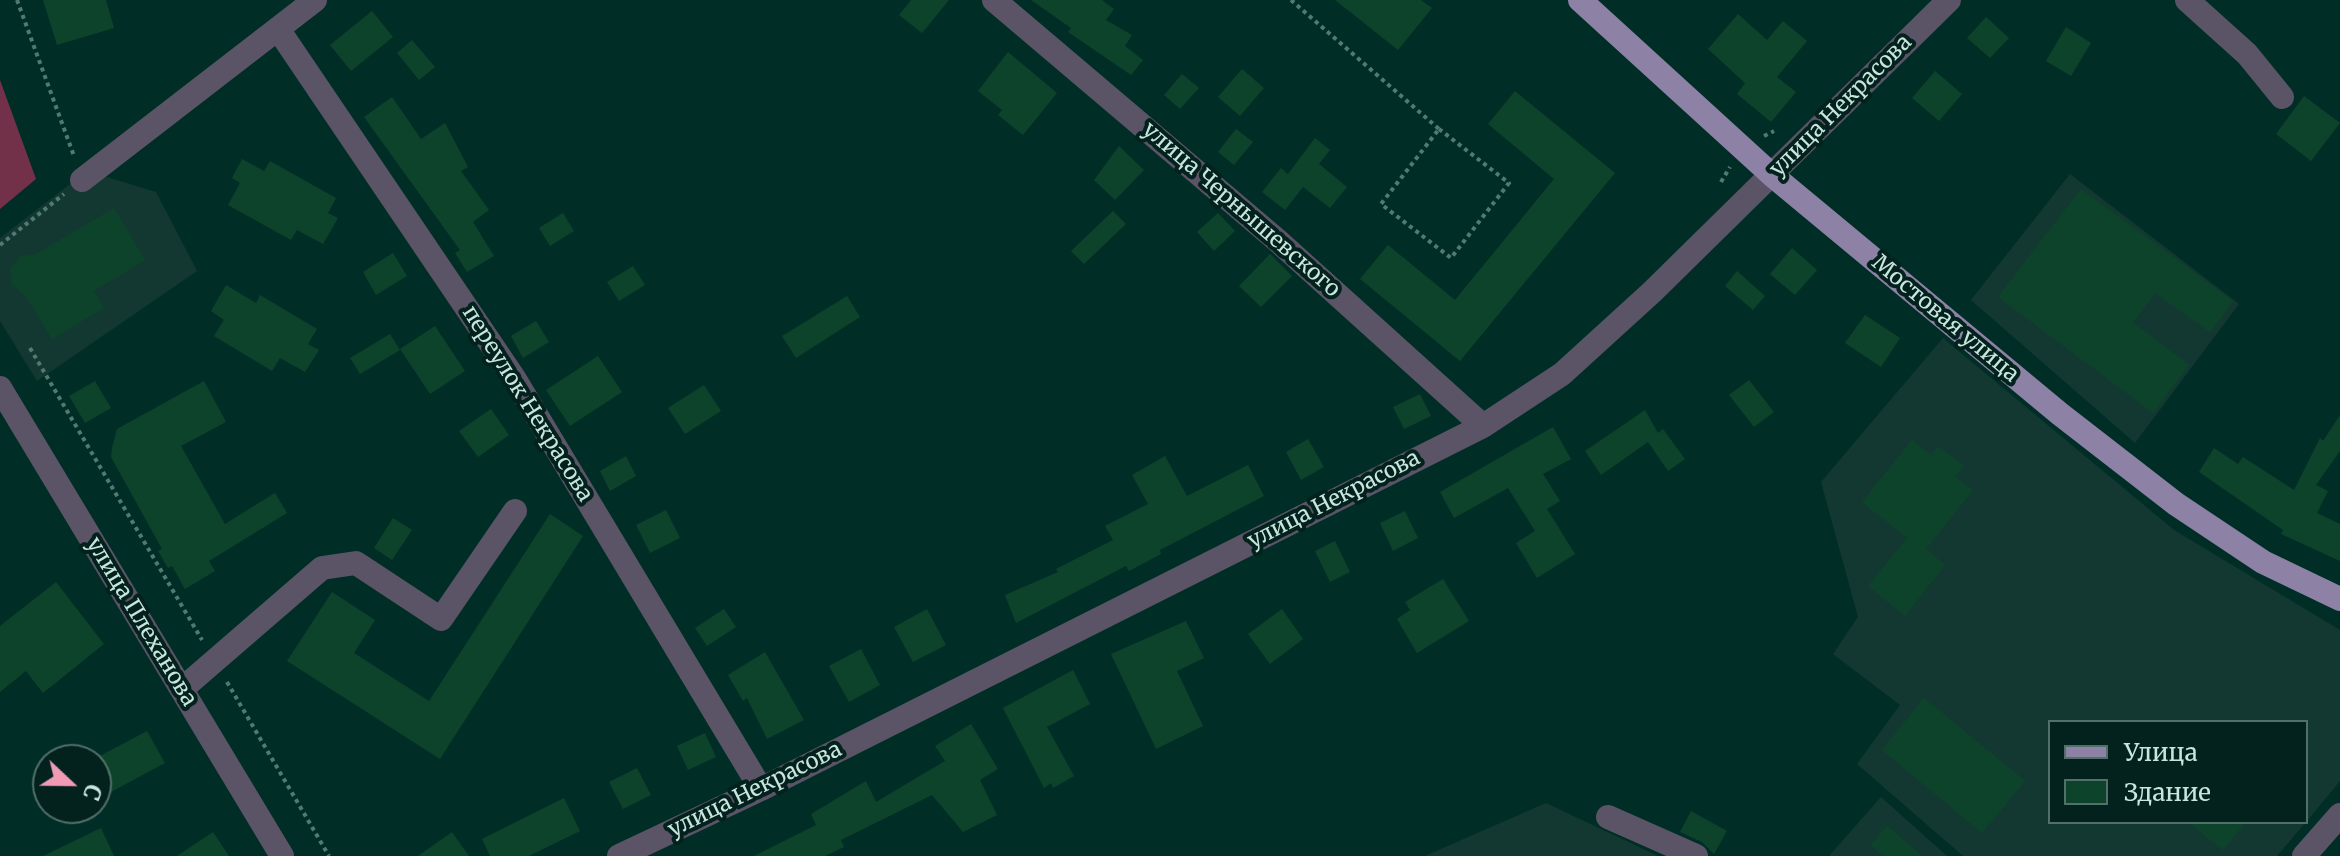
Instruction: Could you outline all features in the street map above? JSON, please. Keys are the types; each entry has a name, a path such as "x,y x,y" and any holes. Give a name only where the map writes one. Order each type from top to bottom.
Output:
{"main road":[{"name":"Мостовая улица","path":"1580,0 1772,175 2060,414 2176,504 2263,562 2340,599"}],"street":[{"path":"82,180 315,0"},
{"name":"улица Чернышевского","path":"994,0 1278,241 1483,426"},
{"name":"улица Некрасова","path":"619,856 761,789 1483,426 1562,374 1772,175 1949,0"},
{"path":"2187,0 2247,54 2282,97"},
{"name":"переулок Некрасова","path":"278,29 514,378 761,789"},
{"name":"улица Плеханова","path":"0,388 282,856"},
{"path":"182,689 322,568 356,563 441,619 515,511"},
{"path":"2304,856 2340,815"},
{"path":"1608,817 1696,856"}],"path":[{"path":"0,245 82,180 17,0"},
{"path":"1291,0 1439,129 1509,183 1451,258 1381,204 1439,129"},
{"path":"30,348 208,650"},
{"path":"224,677 329,856"}],"shaded area":[{"path":"0,80 36,179 0,209"},
{"path":"87,171 156,192 197,271 37,381 0,321 0,238"},
{"path":"2070,174 2239,304 2135,443 1971,300"},
{"path":"1943,338 2174,530 2340,630 2340,781 2308,820 2308,720 2048,720 2048,824 2304,824 2277,856 1963,856 1857,764 1900,705 1833,654 1858,617 1821,482"},
{"path":"1881,797 1947,856 1829,856"},
{"path":"1546,803 1658,856 1425,856"}],"building":[{"path":"43,0 106,0 114,28 57,45"},
{"path":"911,0 949,0 922,33 899,15"},
{"path":"1031,0 1102,0 1114,9 1106,20 1132,35 1125,46 1143,60 1131,75 1068,32 1071,28"},
{"path":"1335,0 1421,0 1432,8 1398,50"},
{"path":"372,11 393,37 351,71 330,45"},
{"path":"1738,14 1767,40 1783,21 1807,41 1777,77 1796,92 1771,122 1737,94 1745,83 1708,49"},
{"path":"1986,17 2009,38 1990,58 1967,38"},
{"path":"2066,27 2091,43 2071,76 2046,61"},
{"path":"412,40 435,67 419,80 397,53"},
{"path":"1008,52 1057,93 1023,135 998,115 1002,110 978,91"},
{"path":"1242,69 1264,88 1240,116 1218,97"},
{"path":"1935,71 1962,94 1939,121 1912,98"},
{"path":"1182,74 1199,88 1180,109 1164,95"},
{"path":"1515,91 1615,173 1460,361 1360,279 1388,245 1455,300 1554,179 1488,124"},
{"path":"2304,96 2340,123 2311,161 2276,134"},
{"path":"392,97 421,139 445,123 468,167 461,171 489,210 473,222 494,256 467,272 455,253 460,250 364,117"},
{"path":"1236,129 1253,142 1234,165 1218,152"},
{"path":"1315,138 1330,150 1319,164 1347,187 1330,208 1303,187 1285,210 1262,192 1281,168 1288,174"},
{"path":"1119,146 1144,170 1115,200 1094,180"},
{"path":"242,159 264,171 270,161 336,198 328,213 338,218 323,244 297,230 291,240 228,205 240,183 232,178"},
{"path":"2081,189 2233,301 2210,332 2155,293 2133,323 2189,365 2153,413 1998,297"},
{"path":"114,208 145,260 94,291 104,308 52,339 25,295 12,285 10,269 20,256 36,254"},
{"path":"1113,211 1126,224 1084,264 1071,251"},
{"path":"563,213 574,231 550,246 539,228"},
{"path":"1218,213 1235,231 1214,251 1197,232"},
{"path":"1792,248 1817,270 1795,295 1770,274"},
{"path":"393,253 407,276 376,295 363,272"},
{"path":"1270,254 1292,276 1261,307 1239,286"},
{"path":"633,266 645,285 619,301 607,282"},
{"path":"1737,271 1765,296 1753,310 1725,286"},
{"path":"226,285 256,303 260,295 317,329 308,344 319,350 305,372 280,358 272,371 214,336 224,320 211,311"},
{"path":"847,296 860,317 796,358 782,336"},
{"path":"1865,315 1900,338 1881,367 1845,343"},
{"path":"536,321 549,342 523,358 511,336"},
{"path":"435,326 465,371 430,394 400,349"},
{"path":"390,334 400,350 360,374 350,358"},
{"path":"598,356 622,392 570,426 546,390"},
{"path":"1749,380 1774,412 1754,427 1729,395"},
{"path":"95,381 111,408 85,423 69,396"},
{"path":"204,381 226,422 181,446 225,524 275,493 287,513 209,561 215,571 185,589 172,566 168,568 158,551 162,549 111,457 117,429"},
{"path":"704,385 721,411 685,434 668,408"},
{"path":"1420,394 1431,416 1404,429 1393,407"},
{"path":"491,409 509,435 478,457 459,431"},
{"path":"1645,410 1658,433 1663,429 1685,459 1668,471 1648,442 1601,475 1585,451"},
{"path":"2340,415 2340,451 2316,485 2328,491 2317,513 2340,524 2340,561 2281,534 2283,530 2199,472 2214,448 2238,464 2243,457 2294,490 2320,438 2323,441"},
{"path":"1553,427 1571,459 1543,474 1560,501 1547,509 1575,554 1537,578 1516,543 1535,531 1508,488 1454,518 1440,492"},
{"path":"1308,439 1324,467 1301,480 1286,452"},
{"path":"1912,440 1931,455 1938,446 1964,466 1955,477 1973,490 1926,549 1945,565 1905,616 1868,586 1907,538 1862,502"},
{"path":"626,456 636,476 610,491 600,471"},
{"path":"1165,456 1187,496 1248,465 1264,496 1160,550 1161,554 1129,571 1126,566 1016,623 1005,595 1058,572 1056,569 1113,540 1105,526 1148,504 1132,475"},
{"path":"666,510 680,538 650,553 636,525"},
{"path":"1405,511 1418,538 1393,551 1380,523"},
{"path":"550,514 583,536 440,759 287,661 332,592 375,620 354,653 429,701"},
{"path":"393,518 412,530 392,560 374,548"},
{"path":"1335,541 1350,572 1330,582 1315,551"},
{"path":"1443,579 1469,621 1417,653 1397,619 1410,610 1405,602"},
{"path":"56,582 104,644 43,693 26,671 0,692 0,626"},
{"path":"724,609 736,627 707,646 695,628"},
{"path":"927,609 946,645 913,662 894,627"},
{"path":"1282,609 1303,639 1270,664 1248,634"},
{"path":"1186,621 1204,658 1177,671 1203,726 1156,749 1111,654"},
{"path":"861,649 880,685 849,702 829,666"},
{"path":"765,652 804,720 767,739 747,698 743,701 728,675"},
{"path":"1073,670 1090,704 1047,727 1074,776 1053,788 1051,783 1044,788 1003,708"},
{"path":"1924,698 2025,781 1982,833 1882,750"},
{"path":"971,724 998,769 980,780 997,815 963,832 932,795 841,840 844,847 825,856 754,856 816,825 811,814 866,781 876,802 945,761 935,746"},
{"path":"147,731 165,763 112,791 112,750"},
{"path":"705,733 716,757 688,770 677,746"},
{"path":"637,768 651,795 623,809 609,782"},
{"path":"564,798 580,831 529,856 490,856 482,839"},
{"path":"1691,811 1727,831 1714,854 1702,842 1680,832"},
{"path":"2190,824 2244,824 2223,850"},
{"path":"1887,826 1922,856 1883,856 1871,845"},
{"path":"101,828 114,856 43,856"},
{"path":"213,832 229,856 177,856"},
{"path":"452,832 469,856 418,856"}]}
